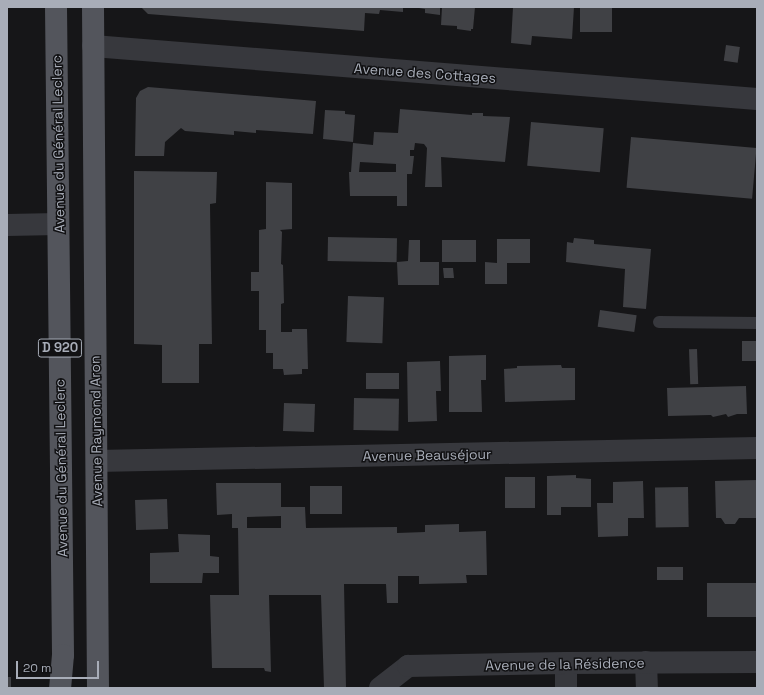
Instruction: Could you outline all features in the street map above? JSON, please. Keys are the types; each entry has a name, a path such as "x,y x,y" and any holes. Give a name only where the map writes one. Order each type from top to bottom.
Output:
{"main road":[{"name":"Avenue du Général Leclerc","path":"56,7 63,656 60,688"},
{"name":"D 920","path":"93,7 93,46"},
{"name":"Avenue Raymond Aron","path":"93,46 98,688"}],"street":[{"name":"Avenue des Cottages","path":"93,46 757,99"},
{"path":"7,225 58,224"},
{"name":"Avenue Beauséjour","path":"97,461 757,448"},
{"path":"646,662 647,688"},
{"name":"Avenue de la Résidence","path":"380,688 408,666 646,662 757,662"},
{"path":"566,663 566,688"}],"lane":[{"path":"658,322 757,323"}],"building":[{"path":"141,7 403,7 403,12 380,10 379,14 365,13 364,31 148,14"},
{"path":"413,7 440,7 440,15 425,13 425,9"},
{"path":"442,7 475,7 473,29 471,29 471,31 457,29 457,26 441,25"},
{"path":"513,7 574,7 572,39 532,36 531,45 511,43"},
{"path":"580,7 612,7 612,32 580,32"},
{"path":"726,45 740,47 738,63 724,61"},
{"path":"148,87 316,101 313,134 256,130 256,133 234,131 234,135 185,131 181,128 165,142 164,156 135,156 136,98 140,91"},
{"path":"400,109 472,115 472,113 483,113 483,116 510,117 505,162 441,157 442,187 425,187 427,148 424,144 415,143 414,150 410,150 410,156 414,156 412,174 407,174 407,206 397,206 397,196 350,196 349,172 351,172 353,143 373,145 374,132 398,133","holes":["360,162 396,164 396,172 359,172"]},
{"path":"325,110 345,111 345,114 355,115 353,142 323,139"},
{"path":"531,122 604,128 600,172 527,166"},
{"path":"631,137 757,148 752,199 627,188"},
{"path":"134,171 217,172 216,203 210,204 212,344 199,344 199,383 162,383 162,345 134,344"},
{"path":"266,182 292,183 292,229 280,230 282,232 281,264 283,265 284,303 281,304 281,332 292,332 292,329 307,329 308,369 302,369 302,374 284,375 283,369 273,369 273,353 266,353 266,330 259,330 259,291 251,291 251,272 259,272 259,230 266,229"},
{"path":"328,237 397,238 397,262 328,261"},
{"path":"574,238 594,240 594,244 651,249 646,309 623,307 625,269 566,262 567,242 573,243"},
{"path":"497,239 530,239 530,263 507,263 507,284 485,284 485,262 497,263"},
{"path":"409,240 420,240 420,262 439,262 439,285 398,285 397,262 408,261"},
{"path":"442,240 476,240 476,262 442,262"},
{"path":"443,268 453,268 454,278 444,278"},
{"path":"348,296 384,297 382,343 346,342"},
{"path":"600,310 637,315 634,332 598,327"},
{"path":"742,341 757,341 757,361 742,361"},
{"path":"689,349 697,349 698,384 690,384"},
{"path":"486,355 486,380 481,380 482,412 449,412 449,356"},
{"path":"440,361 441,391 436,391 437,421 408,422 407,362"},
{"path":"561,365 562,368 575,368 575,400 505,402 504,369 517,368 517,366"},
{"path":"366,373 399,373 399,389 366,389"},
{"path":"746,386 747,414 737,414 728,417 726,414 713,417 711,415 668,416 667,388"},
{"path":"354,398 399,399 398,431 353,430"},
{"path":"284,403 315,404 314,432 283,431"},
{"path":"576,475 576,478 591,479 591,507 561,507 561,515 547,515 547,476"},
{"path":"505,477 535,477 535,508 505,508"},
{"path":"757,480 757,518 739,518 735,524 725,524 721,518 716,518 715,481"},
{"path":"643,481 644,518 628,518 628,536 598,537 597,503 613,503 613,482"},
{"path":"216,483 281,483 281,507 305,507 306,528 397,527 397,533 425,532 425,525 459,524 459,532 486,531 487,575 466,575 467,583 419,584 419,576 398,576 398,603 387,603 386,584 344,584 346,688 324,688 321,595 269,595 271,672 265,671 264,668 212,668 210,595 239,595 238,528 232,528 232,514 217,515","holes":["281,516 281,528 247,528 247,517"]},
{"path":"310,486 342,486 342,514 310,514"},
{"path":"688,487 689,527 656,528 655,488"},
{"path":"167,499 168,529 136,530 135,500"},
{"path":"178,534 210,535 210,556 219,557 219,573 203,573 202,583 150,583 150,553 179,552"},
{"path":"657,567 683,567 683,580 657,580"},
{"path":"707,583 757,583 757,617 707,617"},
{"path":"7,677 11,677 11,688 7,688"}]}
